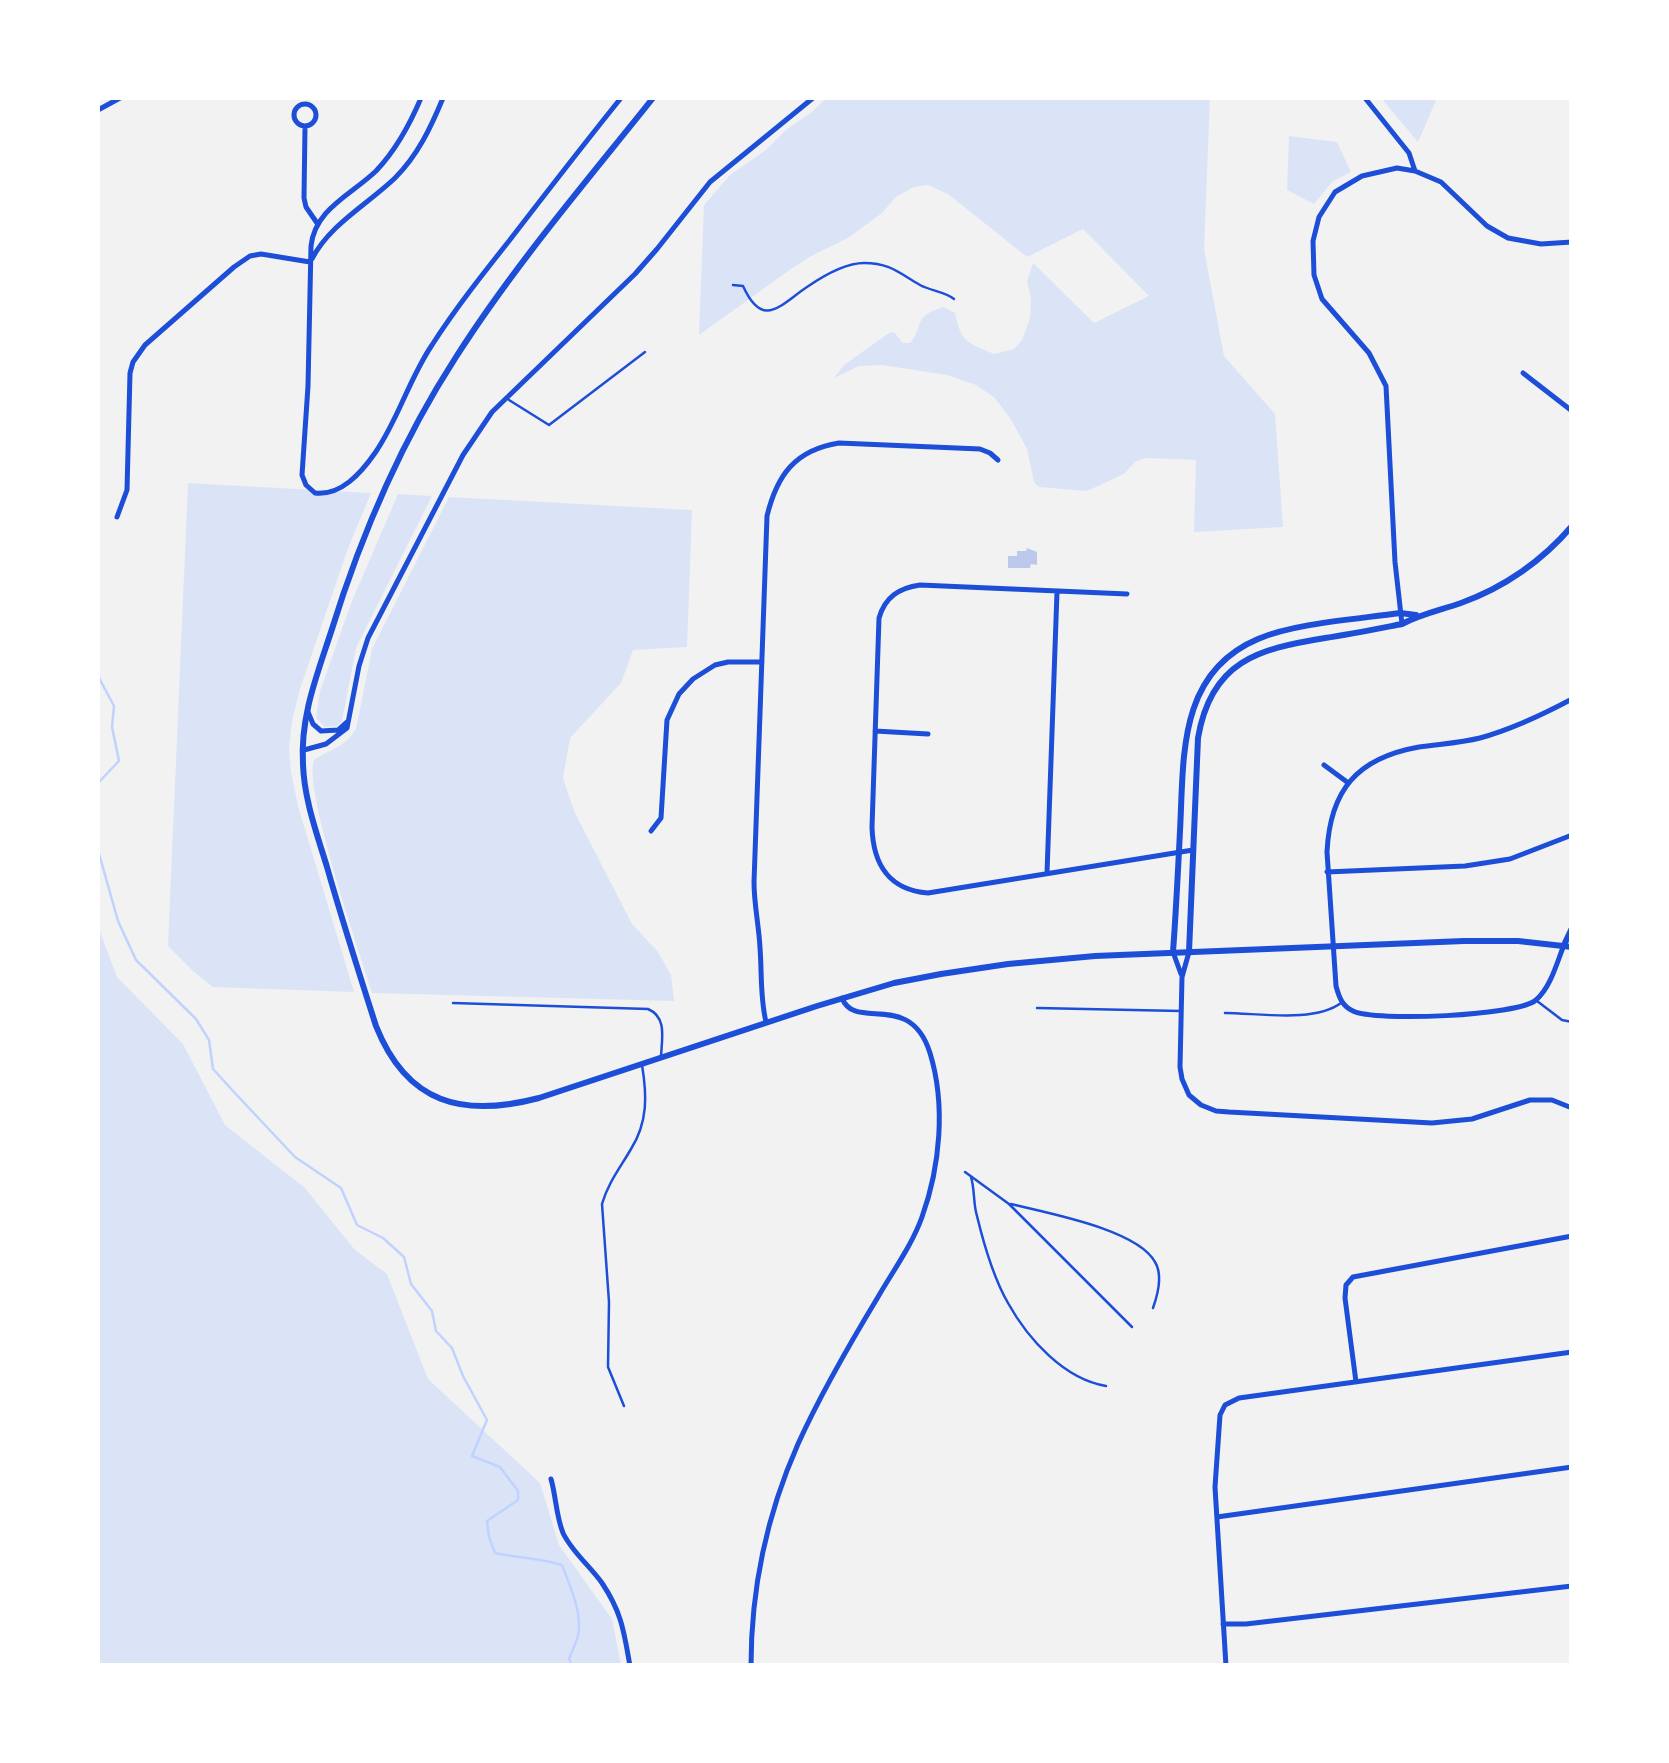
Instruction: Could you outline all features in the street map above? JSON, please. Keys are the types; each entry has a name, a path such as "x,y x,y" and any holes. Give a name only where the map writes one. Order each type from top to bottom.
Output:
{"main road":[{"path":"653,98 481,320 418,422 364,534 307,710 302,750 308,800 376,1026 385,1049 402,1072 438,1098 480,1108 500,1106 540,1098 842,998 941,974 1008,964 1174,952 1464,941 1568,946 1572,928"},
{"path":"1189,952 1198,738 1204,711 1219,684 1241,664 1270,648 1402,624 1466,601 1511,580 1572,526"},
{"path":"1174,952 1185,738 1195,702 1214,672 1241,648 1271,634 1400,613 1418,616"}],"street":[{"path":"98,110 120,98"},
{"path":"422,98 405,132 376,170 317,223 312,237 302,475 311,491 324,494 340,488 371,458 444,327 621,98"},
{"path":"310,262 320,244 381,191 413,156 443,98"},
{"path":"302,750 326,744 342,735 349,724 358,666 368,638 463,454 486,419 646,262 710,182 813,98"},
{"path":"1365,98 1409,153 1416,171"},
{"path":"307,104 314,108 316,118 305,127 296,122 294,115 297,108 307,104"},
{"path":"305,127 304,198 317,223"},
{"path":"1402,624 1386,386 1369,353 1322,298 1314,275 1312,241 1319,217 1335,192 1362,176 1397,168 1416,171 1440,182 1487,226 1508,238 1541,244 1572,242"},
{"path":"118,517 127,490 130,372 137,354 244,259 260,254 310,262"},
{"path":"1523,373 1572,411"},
{"path":"766,1022 754,897 767,516 774,488 790,466 810,452 839,444 980,449 998,460"},
{"path":"1128,594 920,585 895,592 882,607 879,618 872,840 876,858 892,880 909,890 928,894 1193,850"},
{"path":"1047,873 1057,592"},
{"path":"650,832 660,818 666,720 679,694 715,665 762,662"},
{"path":"1568,946 1536,1000 1520,1008 1434,1016 1361,1014 1342,1002 1336,986 1327,872 1328,833 1346,782 1378,760 1528,722 1572,698"},
{"path":"307,710 317,728 327,732 343,728 352,708"},
{"path":"876,731 928,734"},
{"path":"1324,765 1346,782"},
{"path":"1327,872 1478,864 1510,859 1572,835"},
{"path":"1174,952 1182,977"},
{"path":"1189,952 1182,977 1180,1068 1189,1096 1201,1105 1216,1111 1432,1122 1472,1119 1530,1100 1552,1100 1572,1108"},
{"path":"752,1666 756,1582 786,1474 831,1378 920,1224 938,1146 936,1081 922,1036 906,1019 893,1014 856,1012 842,998"},
{"path":"1356,1382 1346,1298 1346,1285 1354,1277 1572,1236"},
{"path":"1226,1666 1215,1469 1220,1415 1225,1405 1234,1399 1572,1352"},
{"path":"1217,1517 1572,1467"},
{"path":"551,1479 566,1538 604,1585 623,1624 630,1666"},
{"path":"1223,1624 1572,1586"}],"lane":[{"path":"506,398 549,426 646,352"},
{"path":"1536,1000 1562,1020 1572,1022"},
{"path":"1225,1013 1308,1014 1328,1011 1342,1002"},
{"path":"453,1003 648,1010 662,1022 661,1057"},
{"path":"1036,1008 1182,1011"},
{"path":"624,1406 608,1367 602,1204 641,1128 646,1095 642,1063"}],"path":[{"path":"733,285 743,286 754,306 774,310 826,276 863,263 888,266 954,299"},
{"path":"966,1172 1009,1204 1132,1327"},
{"path":"972,1178 985,1248 1006,1301 1022,1325 1067,1370 1106,1386"},
{"path":"1009,1204 1066,1216 1110,1232 1149,1254 1158,1270 1154,1308"}],"shaded area":[{"path":"826,98 1210,98 1204,249 1224,356 1275,414 1283,527 1194,532 1196,460 1145,458 1124,474 1087,491 1039,487 1034,482 1027,449 1012,421 994,397 976,385 947,375 882,365 859,366 834,378 844,365 889,333 894,332 903,343 910,343 923,318 944,307 955,313 963,336 971,344 994,354 1014,349 1030,318 1027,282 1033,263 1094,323 1149,296 1083,229 1027,257 948,194 928,185 914,187 896,197 882,213 848,238 791,269 699,335 704,205 730,175 766,150"},
{"path":"1381,98 1437,98 1418,142"},
{"path":"1289,136 1337,142 1351,172 1333,181 1314,204 1287,190"},
{"path":"188,483 371,493 300,689 289,748 298,806 354,992 213,987 168,946"},
{"path":"398,494 432,496 356,648 342,721 337,726 325,727 316,718 320,691 352,601"},
{"path":"449,497 692,510 687,647 633,650 621,683 570,738 563,778 574,811 632,924 658,952 671,975 674,1001 372,993 324,836 313,777 314,760 342,744 356,729 372,649"},
{"path":"98,926 117,977 183,1044 225,1125 305,1188 355,1250 387,1274 428,1379 540,1483 559,1545 612,1619 621,1665 98,1665"}],"building":[{"path":"1027,548 1037,552 1037,565 1008,568 1008,556 1017,556 1017,551"}],"waterway":[{"path":"98,676 114,706 112,727 119,761 98,783"},
{"path":"98,850 118,921 136,960 196,1019 209,1040 213,1069 295,1157 341,1188 357,1225 383,1238 404,1257 411,1284 432,1311 436,1331 452,1348 487,1420 472,1456 500,1467 518,1491 518,1500 487,1521 495,1553 562,1565 579,1619 578,1636 569,1659 572,1666"}]}
